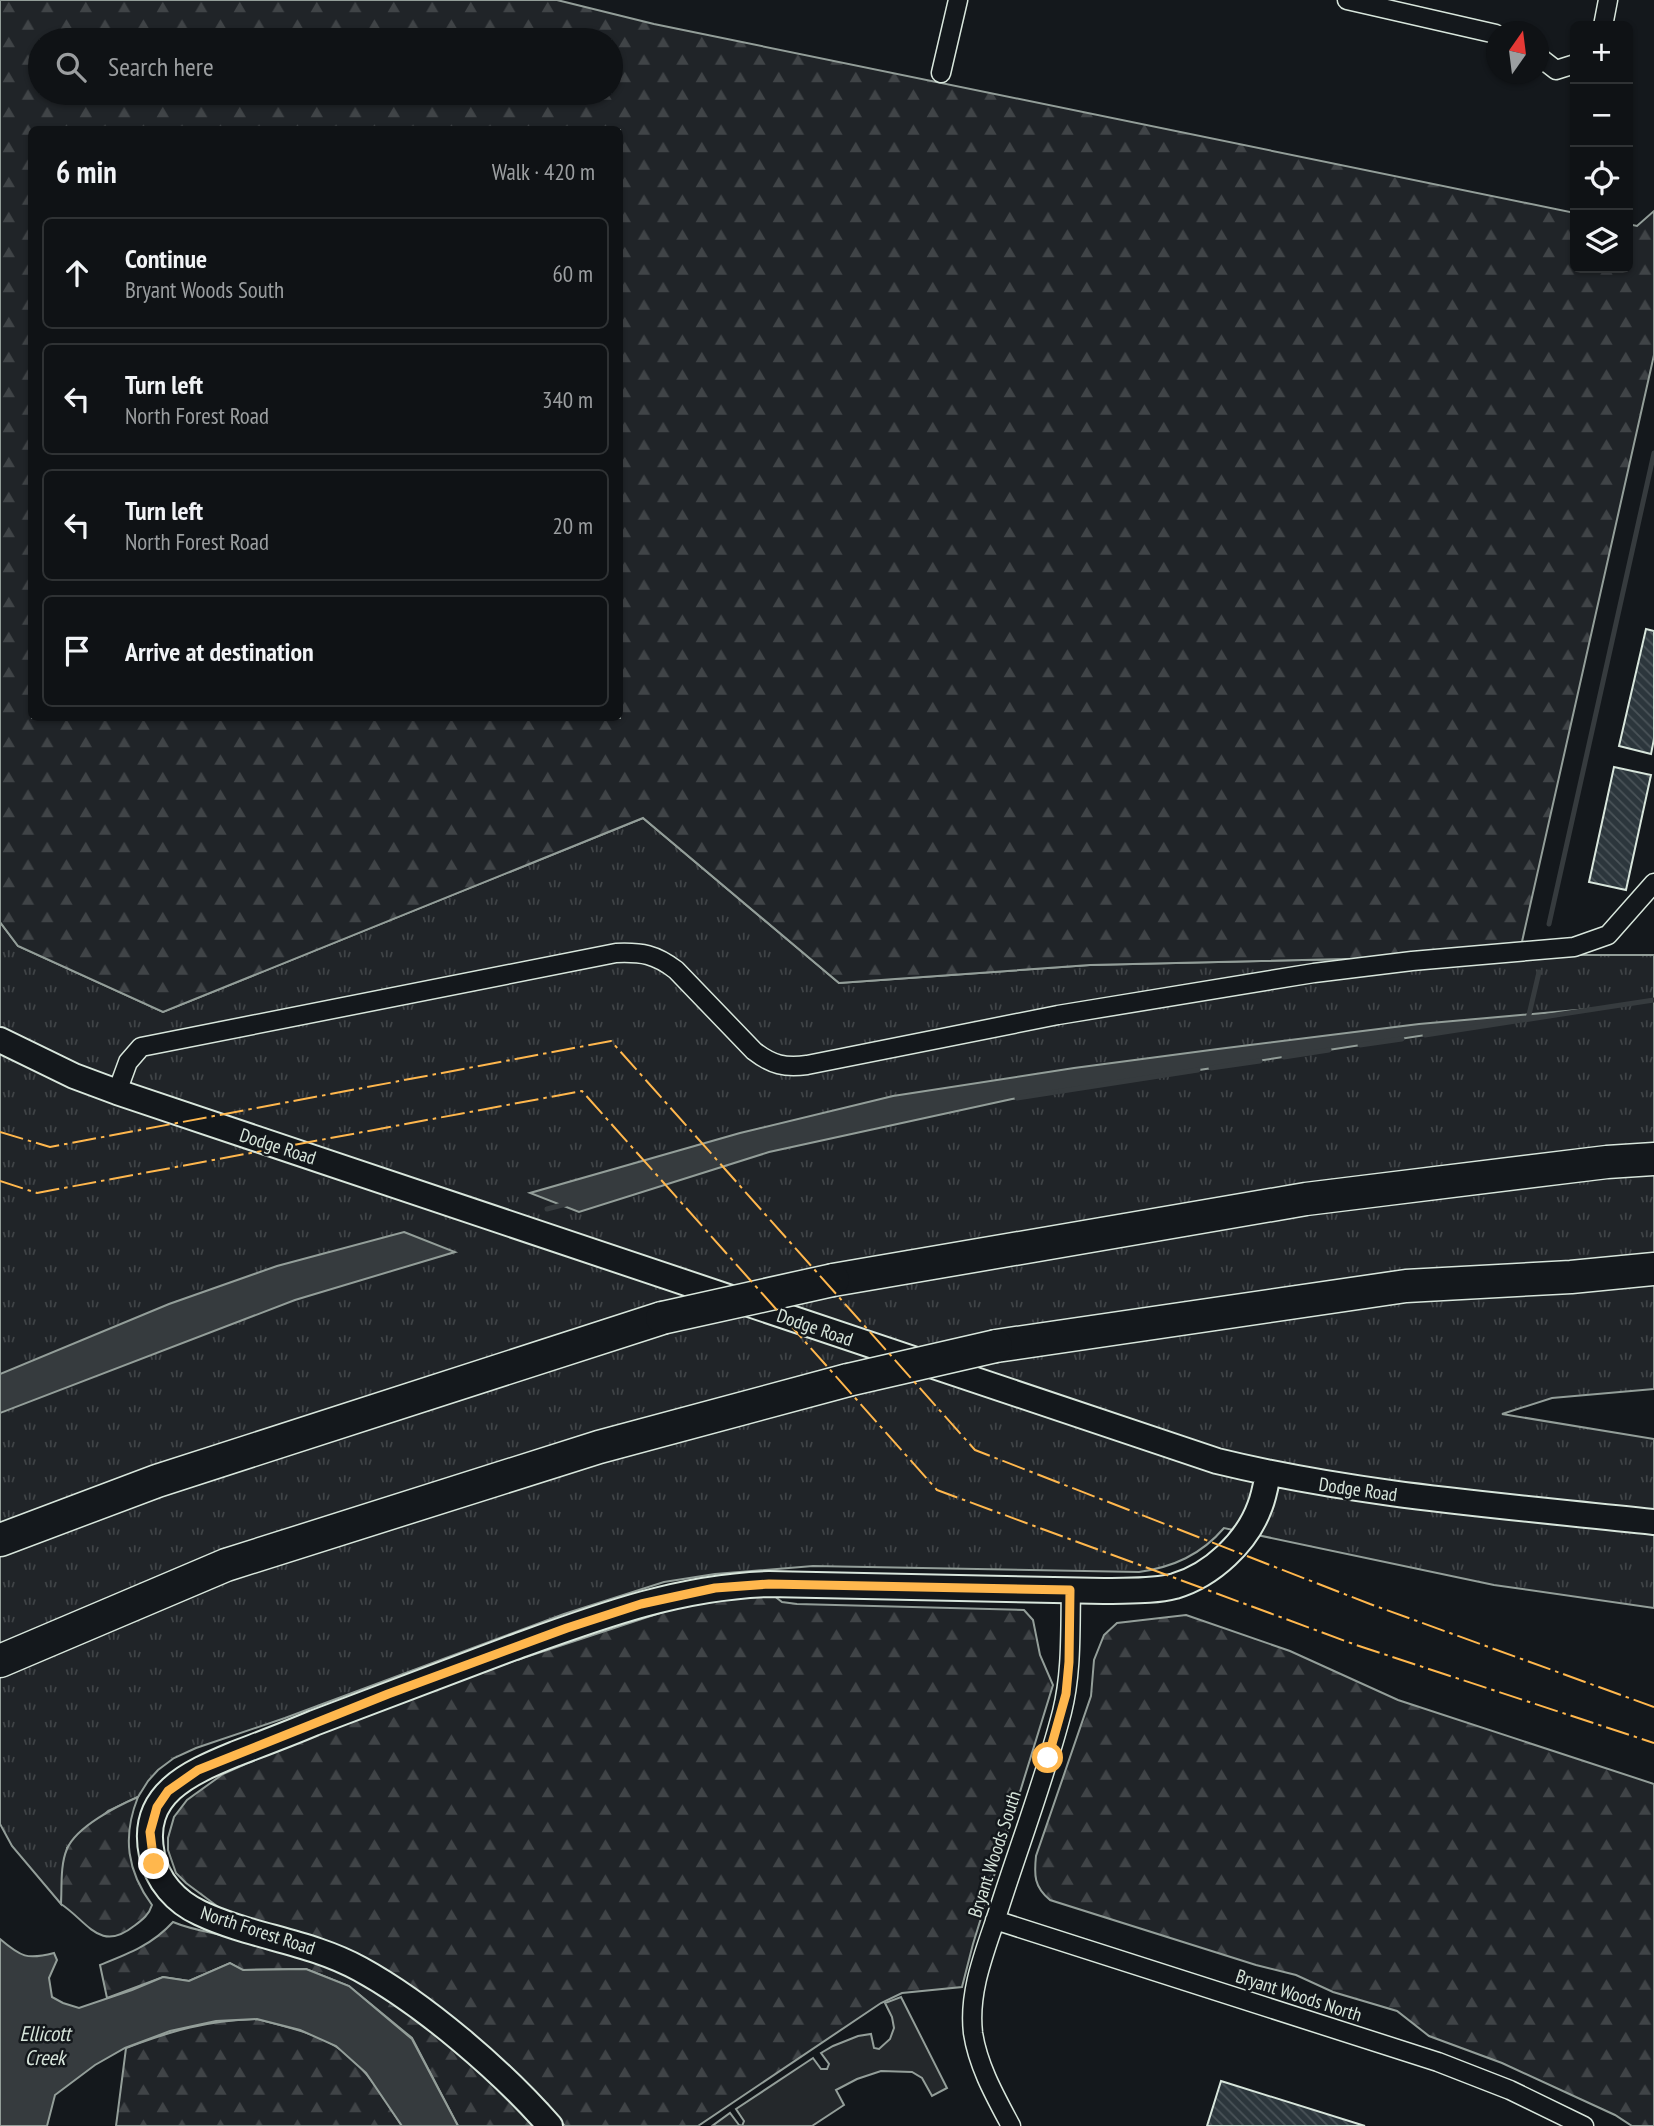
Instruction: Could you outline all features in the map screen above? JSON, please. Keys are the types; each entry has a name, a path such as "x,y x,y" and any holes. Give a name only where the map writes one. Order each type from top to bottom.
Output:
{"highway":[{"path":"0,1540 157,1481 662,1318 833,1280 1306,1199 1608,1162 1654,1159"},
{"path":"0,1661 226,1565 599,1447 848,1380 996,1346 1406,1286 1571,1277 1654,1269"},
{"path":"1571,1277 1654,1284"}],"street":[{"path":"941,73 958,0"},
{"path":"1347,0 1486,32"},
{"path":"1603,21 1608,0"},
{"path":"1549,65 1556,70 1570,66"},
{"path":"117,1092 128,1062 141,1047 616,953 640,952 662,959 676,970 754,1051 767,1062 786,1068 1059,1015 1314,973 1412,961 1574,947 1608,935 1654,883"},
{"name":"Dodge Road","path":"0,1040 74,1076 117,1092 1217,1461 1268,1474 1381,1492 1654,1522"},
{"name":"North Forest Road","path":"551,2126 481,2058 421,2009 377,1978 326,1953 202,1914 175,1896 157,1871 150,1841 154,1814 168,1791 198,1770 264,1743 567,1628 668,1596 715,1588 769,1584 1070,1590 1148,1590 1175,1586 1196,1577 1225,1556 1245,1534 1261,1505 1268,1474"},
{"name":"Bryant Woods South","path":"1010,2126 984,2072 976,2046 972,2024 977,1978 1051,1749 1066,1694 1070,1590"},
{"name":"Bryant Woods North","path":"995,1920 1427,2058 1510,2090 1584,2126"}],"green space":[{"path":"0,0 557,0 654,24 1570,212 1570,273 1633,273 1633,225 1637,226 1654,211 1654,355 1519,955 1090,965 839,983 643,818 163,1012 18,946 0,922"},
{"path":"643,818 839,983 1090,965 1519,955 1654,955 1654,1389 1552,1398 1502,1414 1654,1439 1654,1608 1494,1585 1224,1528 1206,1546 1186,1558 1139,1572 813,1566 715,1574 664,1582 564,1614 174,1758 158,1770 138,1797 108,1811 67,1848 61,1904 12,1846 0,1824 0,922 18,946 163,1012"},
{"path":"773,1595 782,1602 797,1604 1024,1610 1033,1620 1040,1655 1053,1685 962,1987 902,1993 881,2003 698,2126 565,2126 514,2075 444,2014 225,1912 176,1873 168,1850 168,1838 174,1817 187,1800 223,1774 300,1740 502,1665 672,1609 714,1600"},
{"path":"1186,1615 1290,1651 1398,1700 1654,1784 1654,2126 1632,2126 1615,2115 1502,2063 1429,2036 1397,2011 1333,1992 1296,1975 1050,1900 1045,1895 1036,1880 1036,1856 1091,1696 1094,1660 1104,1635 1117,1623"},
{"path":"138,1797 130,1826 130,1853 137,1879 152,1905 142,1919 122,1934 103,1936 61,1904 65,1855 72,1841 88,1825"},
{"path":"173,1922 313,1961 373,1989 433,2030 488,2078 535,2126 458,2126 412,2038 349,1986 306,1969 242,1970 230,1963 189,1981 163,1977 107,1998 100,1965 148,1943"},
{"path":"257,2019 317,2037 346,2053 373,2082 402,2126 116,2126 126,2048 190,2027"}],"shaded area":[{"path":"901,1997 947,2088 932,2096 922,2078 912,2072 881,2071 836,2090 844,2105 812,2126 742,2126 744,2121 736,2109 813,2058 821,2069 827,2069 829,2064 821,2053 833,2046 871,2034 874,2048 879,2049 890,2039 894,2028 885,2003"},
{"path":"730,2113 742,2126 712,2126"}],"water":[{"path":"1600,1008 1012,1099 769,1152 579,1212 530,1193 740,1133 893,1096 1218,1049 1419,1024"},
{"path":"404,1232 455,1252 295,1300 0,1413 0,1374 169,1304 277,1266"},
{"name":"Ellicott Creek","path":"0,1939 25,1955 54,1953 57,1960 49,1978 52,1997 79,2008 163,1977 189,1981 230,1963 243,1970 306,1969 349,1986 412,2039 458,2126 402,2126 366,2073 336,2046 300,2030 257,2019 216,2021 170,2031 125,2048 95,2065 55,2095 47,2126 0,2126"}],"building":[{"path":"1646,629 1654,631 1654,739 1651,754 1619,746"},
{"path":"1614,767 1651,775 1626,890 1589,882"},
{"path":"1221,2081 1365,2126 1207,2126"}],"waterway":[{"path":"1549,924 1654,453"},
{"path":"1528,1019 1539,972"},
{"path":"1425,1035 1654,1000"},
{"path":"1360,1045 1402,1039"},
{"path":"1284,1057 1329,1050"},
{"path":"1211,1068 1260,1061"},
{"path":"1017,1098 1198,1070"},
{"path":"547,1209 566,1204"}],"power":[{"path":"0,1132 50,1147 611,1041 975,1450 1370,1604 1654,1707"},
{"path":"0,1181 37,1193 582,1091 937,1490 1356,1645 1654,1743"}],"route":[{"path":"154,1864 150,1832 157,1807 168,1791 198,1770 388,1694 567,1628 668,1596 715,1588 769,1584 1070,1590 1066,1694 1048,1758"}]}
